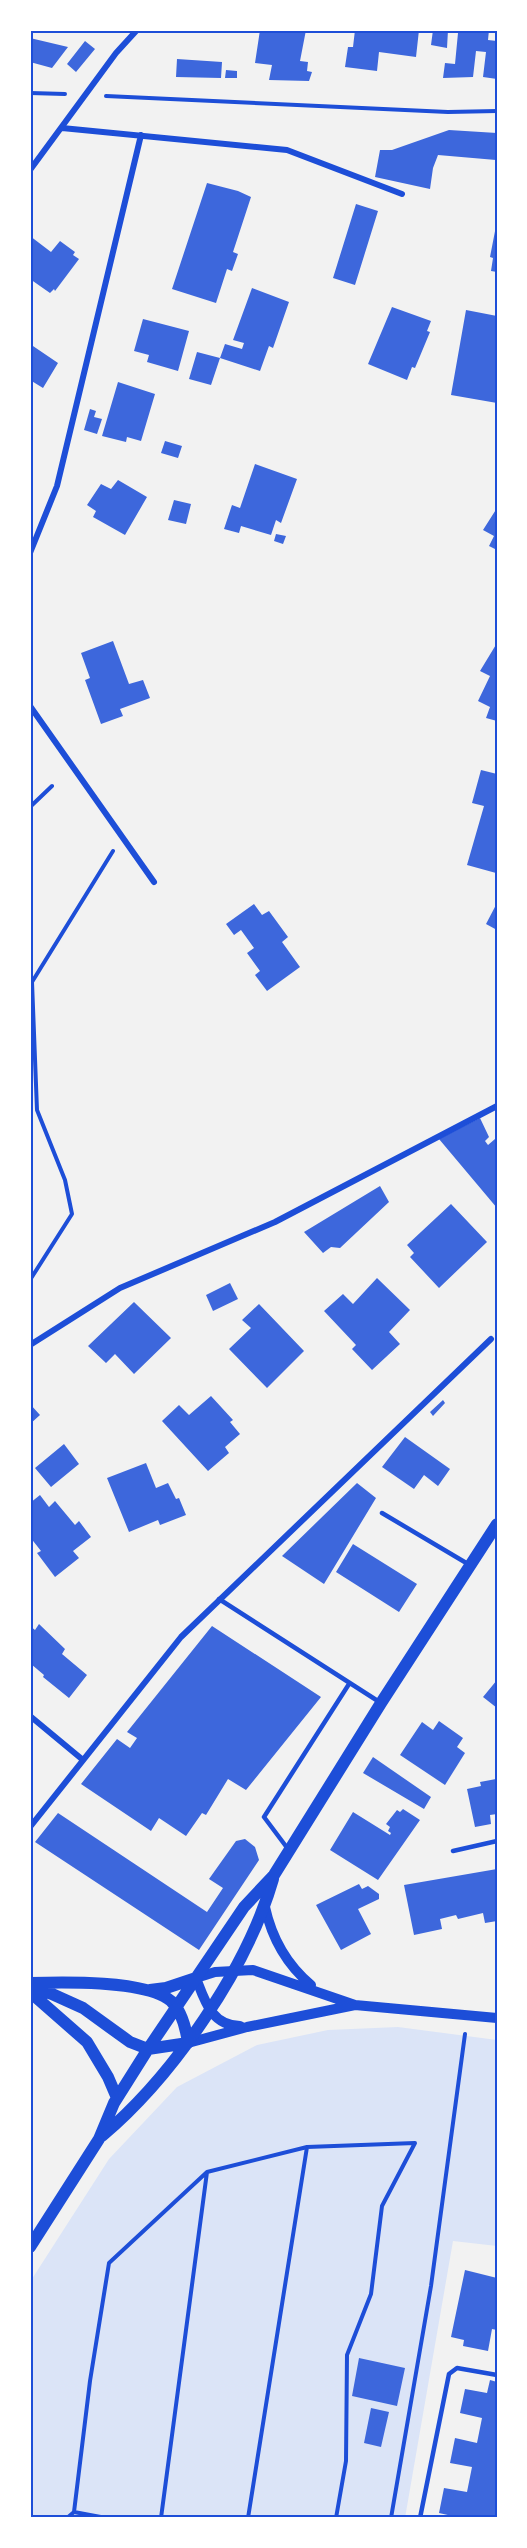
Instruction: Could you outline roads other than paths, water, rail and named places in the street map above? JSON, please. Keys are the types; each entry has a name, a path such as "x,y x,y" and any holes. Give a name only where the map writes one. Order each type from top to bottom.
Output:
{"main road":[{"path":"99,2139 128,2114 188,2043 209,2011 265,1907 274,1875 288,1850 497,1524"},
{"path":"30,2247 99,2139 117,2098 148,2049 244,1907 274,1875"},
{"path":"146,1990 166,1988 196,1978"},
{"path":"30,1985 80,1982 146,1990 161,1995 177,2007 186,2030 188,2043"},
{"path":"30,1985 83,2008 130,2043 148,2049 188,2043"},
{"path":"30,1992 87,2042 108,2077 117,2098"}],"street":[{"path":"30,170 116,53 137,30"},
{"path":"62,128 287,150 402,194"},
{"path":"30,553 57,486 141,135"},
{"path":"30,706 154,882"},
{"path":"30,1345 120,1288 275,1222 497,1106"},
{"path":"30,1827 181,1637 491,1339"},
{"path":"30,1716 83,1760"},
{"path":"265,1907 273,1937 284,1957 299,1975 318,1991"},
{"path":"247,2027 225,2024 209,2011 196,1978 233,1970 263,1972 355,2006"},
{"path":"188,2043 247,2027 355,2006 497,2018"}],"lane":[{"path":"382,1513 470,1566"},
{"path":"219,1599 381,1703"},
{"path":"288,1850 264,1817 349,1684"},
{"path":"453,1851 497,1841"},
{"path":"420,2518 449,2374 457,2368 497,2376"}]}
